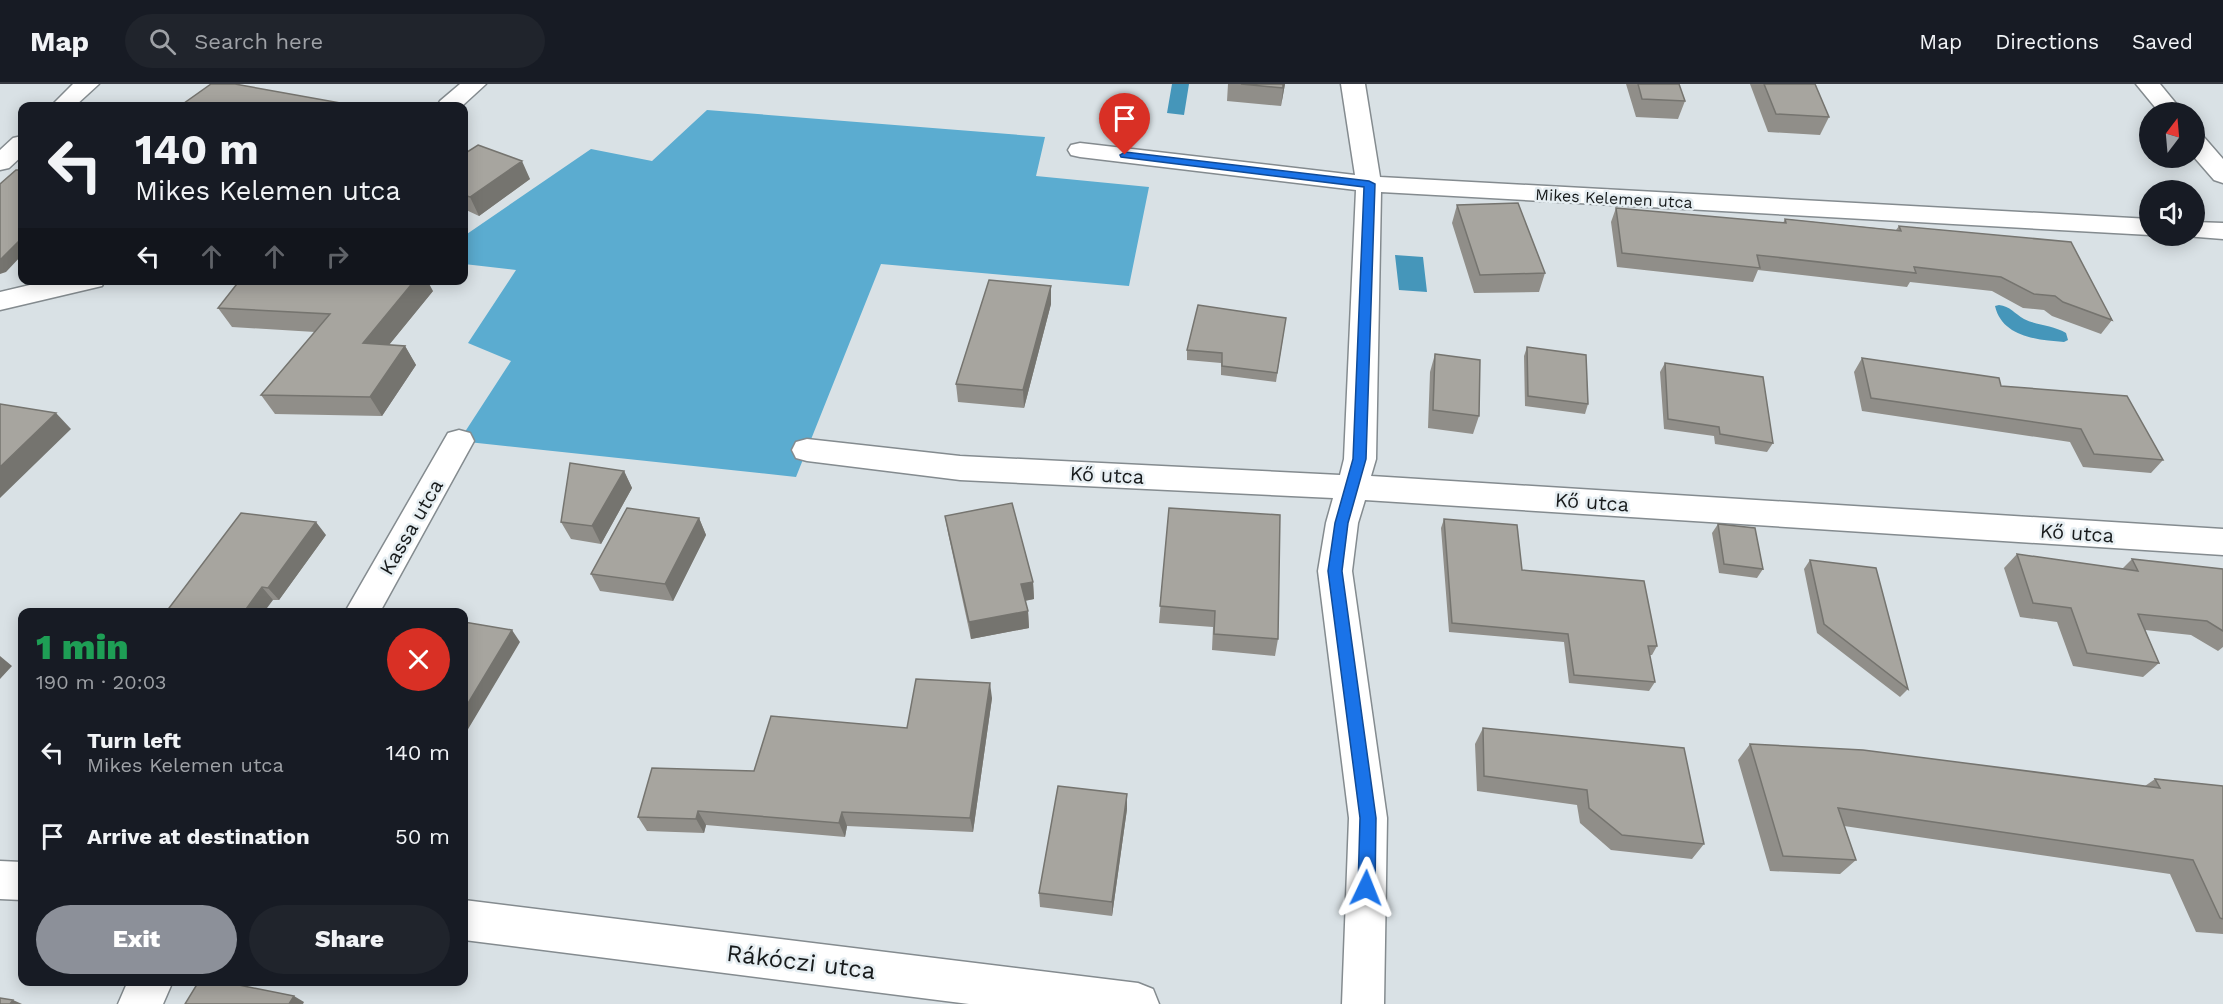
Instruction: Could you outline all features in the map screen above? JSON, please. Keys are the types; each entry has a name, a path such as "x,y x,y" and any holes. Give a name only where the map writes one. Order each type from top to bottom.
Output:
{"street":[{"path":"67,102 87,84"},
{"path":"453,102 474,84"},
{"path":"1353,84 1369,184 1360,459 1341,523 1335,571 1368,818 1363,1004"},
{"path":"2148,84 2163,102"},
{"path":"0,163 18,146"},
{"name":"Mikes Kelemen utca","path":"1080,150 1369,184 2139,226"},
{"path":"2205,154 2223,175"},
{"path":"2205,230 2223,231"},
{"path":"0,301 70,285"},
{"name":"Kassa utca","path":"364,608 459,441"},
{"name":"Kő utca","path":"807,450 960,468 1352,487 2223,543"},
{"path":"0,880 18,880"},
{"name":"Rákóczi utca","path":"468,920 1138,1004"},
{"path":"139,1004 149,986"}],"shaded area":[{"path":"1172,84 1189,84 1184,115 1167,113"},
{"path":"707,110 1045,137 1036,176 1149,187 1129,286 881,264 796,477 459,441 511,361 468,343 516,270 468,264 468,233 591,149 652,161"},
{"path":"1395,255 1423,257 1427,292 1399,290"},
{"path":"1999,305 2029,321 2061,330 2066,333 2068,340 2064,342 2043,340 2022,335 2005,324 1995,306"}],"building":[{"path":"211,84 235,84 335,102 186,102"},
{"path":"1241,84 1283,84 1283,88"},
{"path":"1638,84 1679,84 1685,101 1642,99"},
{"path":"1764,84 1815,84 1829,117 1776,114"},
{"path":"478,145 522,161 470,197 468,196 468,151"},
{"path":"18,170 18,242 0,260 0,184"},
{"path":"1518,203 1545,273 1480,275 1457,205"},
{"path":"1616,208 1786,223 1785,219 1901,231 1899,226 2071,242 2112,320 2063,302 2055,296 2034,294 2001,277 1914,267 1916,273 1757,255 1760,268 1622,253"},
{"path":"989,280 1051,286 1023,390 956,384"},
{"path":"236,285 411,285 363,343 405,346 370,397 261,395 330,314 218,308"},
{"path":"1198,305 1286,318 1277,373 1222,366 1222,353 1187,350"},
{"path":"1527,347 1586,355 1588,404 1528,396"},
{"path":"1435,354 1480,360 1479,416 1433,410"},
{"path":"1862,358 1999,378 2001,386 2127,396 2163,460 2094,454 2081,429 1871,398"},
{"path":"1665,363 1763,377 1773,443 1720,434 1719,427 1668,419"},
{"path":"0,404 56,413 0,467"},
{"path":"570,463 624,471 592,526 561,522"},
{"path":"1012,503 1033,582 1021,584 1028,611 969,622 945,516"},
{"path":"627,508 699,518 665,584 591,574"},
{"path":"1169,508 1280,515 1278,639 1214,634 1215,611 1160,606"},
{"path":"241,513 316,522 268,588 262,587 247,608 169,608"},
{"path":"1444,519 1517,525 1522,570 1644,581 1657,646 1648,646 1655,682 1574,675 1568,634 1452,623"},
{"path":"1718,524 1755,528 1763,569 1724,564"},
{"path":"2017,554 2138,571 2132,559 2223,569 2223,631 2207,621 2138,614 2159,663 2087,653 2071,608 2033,603"},
{"path":"1810,560 1876,568 1908,689 1824,624"},
{"path":"468,623 512,630 468,703"},
{"path":"916,679 990,683 970,818 842,812 839,823 698,811 696,819 638,817 652,768 754,771 771,716 907,728"},
{"path":"1483,728 1684,748 1704,844 1622,835 1589,808 1587,790 1484,776"},
{"path":"1750,744 1863,750 2160,788 2155,779 2223,786 2223,919 2220,918 2193,860 1838,808 1856,860 1783,856"},
{"path":"1058,786 1127,794 1112,902 1039,893"},
{"path":"196,986 244,986 294,996 289,1004 185,1004"},
{"path":"0,998 13,1000 10,1004 0,1004"}],"route":[{"path":"1125,155 1369,184 1360,459 1341,523 1335,571 1368,818 1366,888"}]}
